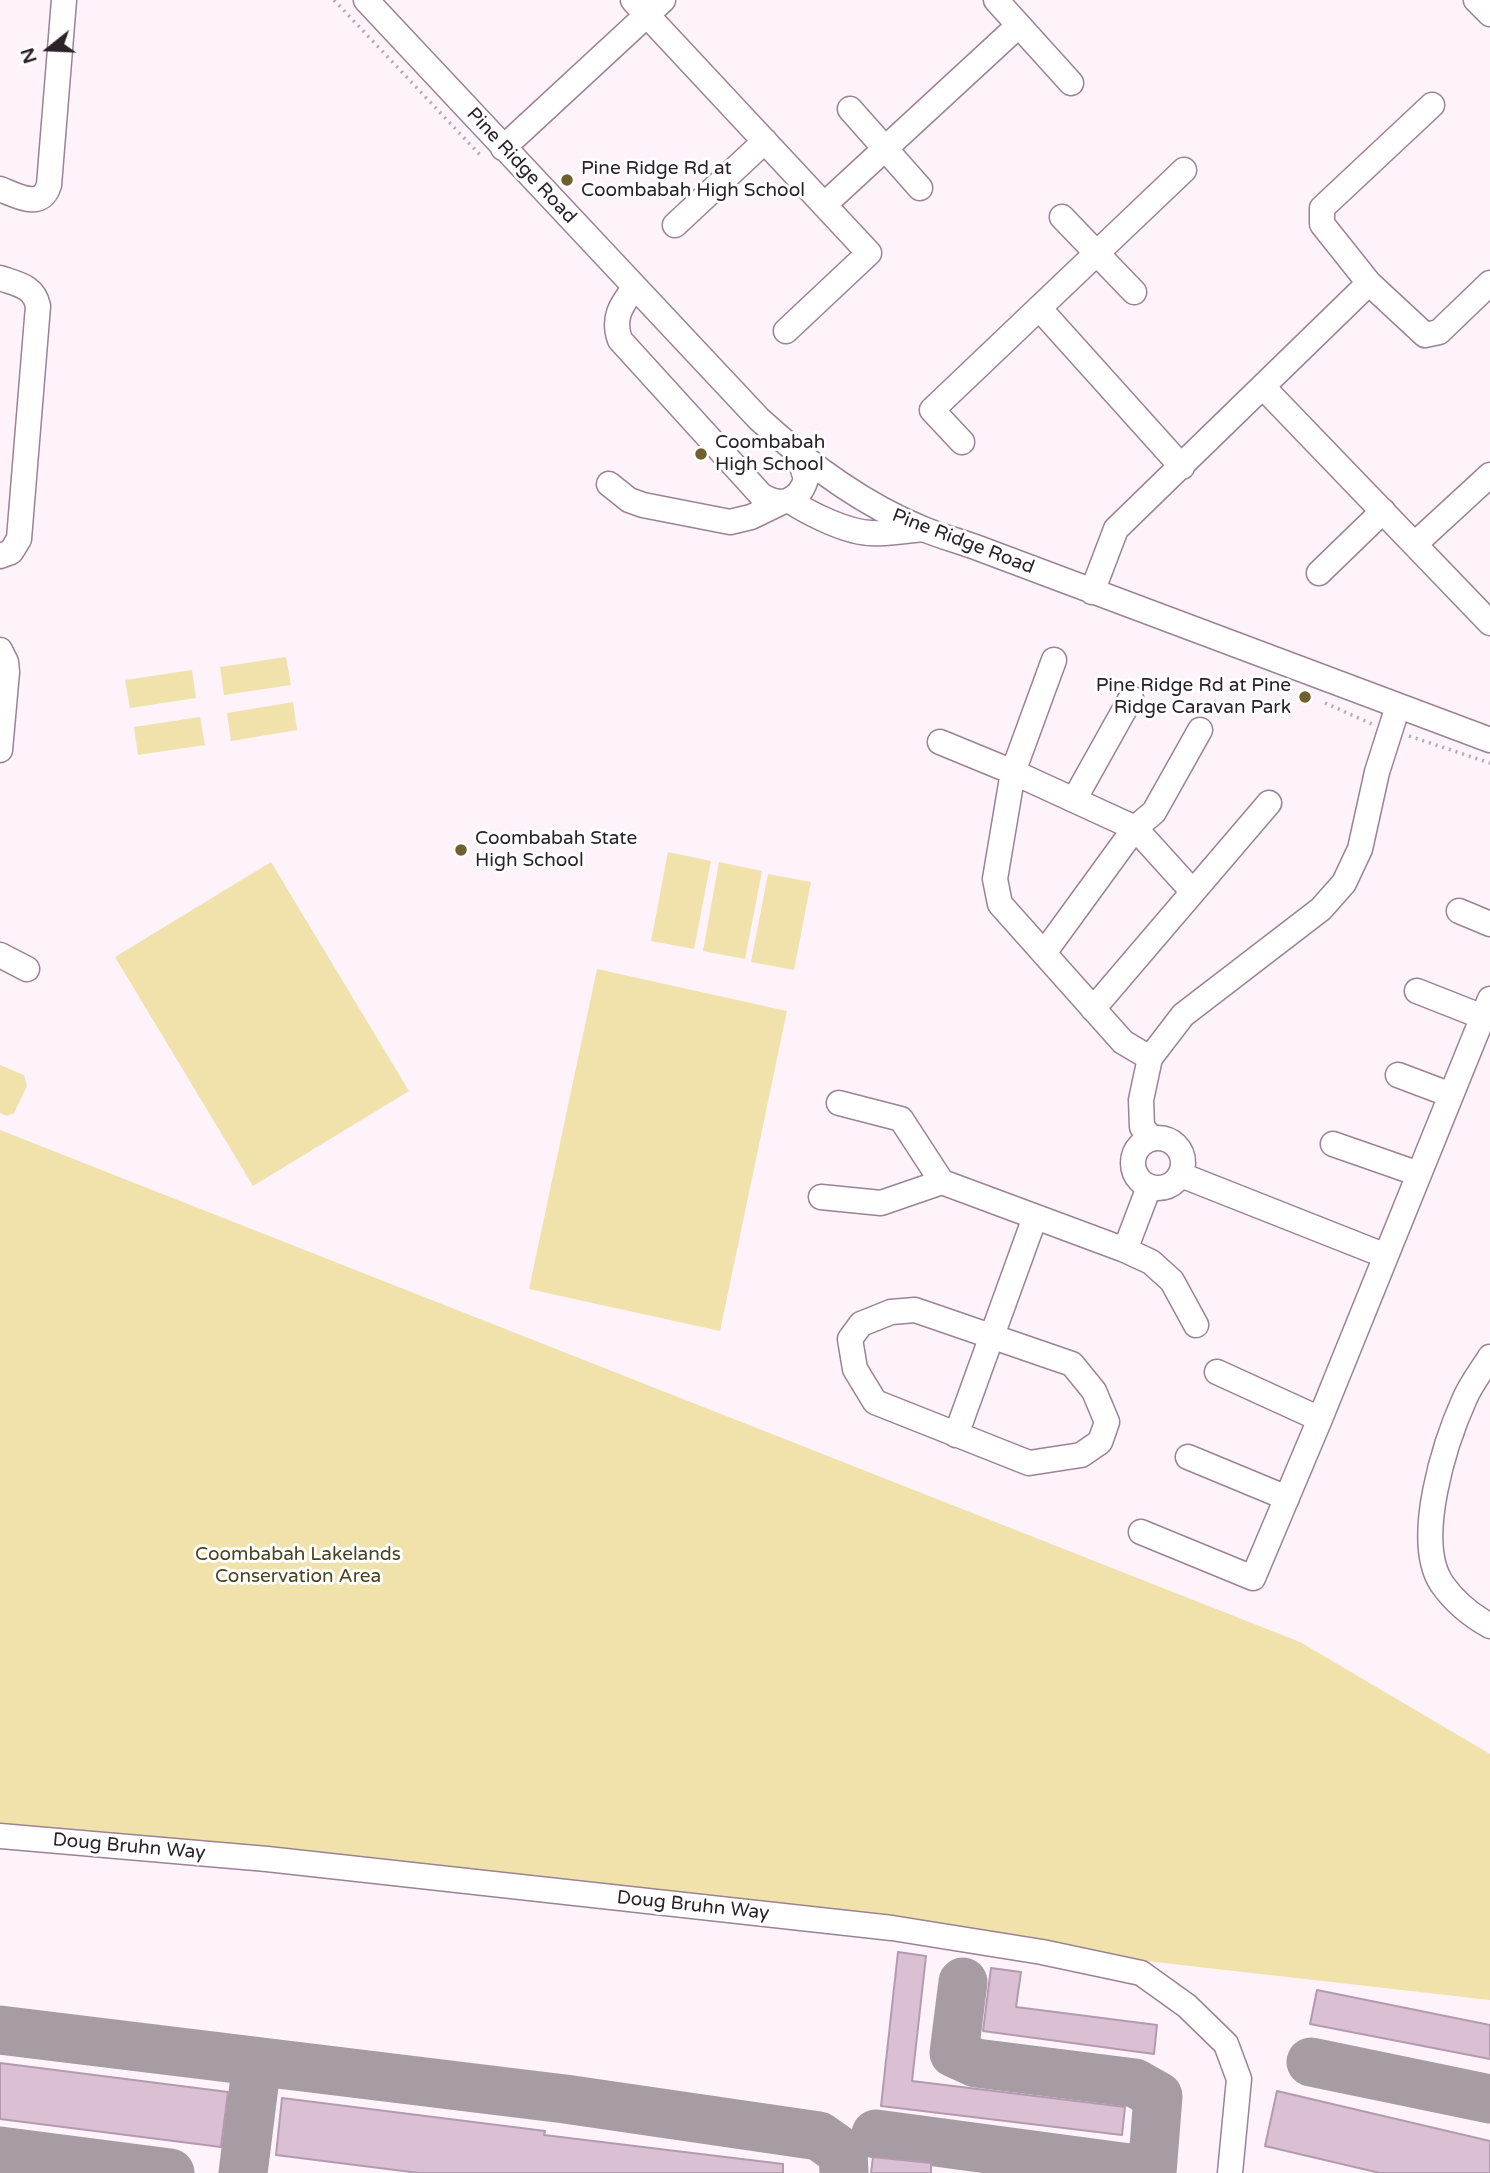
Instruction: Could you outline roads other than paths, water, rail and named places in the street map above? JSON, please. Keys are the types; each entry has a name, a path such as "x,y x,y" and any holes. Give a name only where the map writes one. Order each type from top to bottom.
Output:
{"street":[{"path":"0,189 30,200 41,198 49,185 64,0"},
{"name":"Pine Ridge Road","path":"366,0 496,156 635,288 759,419 798,454 858,495 922,529 1490,740"},
{"path":"996,0 1070,83"},
{"path":"1476,0 1490,14"},
{"path":"496,156 648,5 765,141 869,253 786,331"},
{"path":"824,205 1018,26"},
{"path":"1432,105 1322,208 1322,223 1369,283 1425,335 1439,332 1490,283"},
{"path":"850,110 920,188"},
{"path":"676,225 765,141"},
{"path":"962,442 932,410 1184,170"},
{"path":"1062,217 1134,292"},
{"path":"0,278 28,288 36,298 38,306 19,539 11,552 0,556"},
{"path":"1092,592 1116,529 1369,283"},
{"path":"635,288 620,306 617,319 620,340 761,495 769,501 785,502 824,519 870,534 922,529"},
{"path":"1039,308 1182,467"},
{"path":"1263,387 1490,623"},
{"path":"609,484 629,500 643,505 730,522 751,517 799,494 806,480 798,454"},
{"path":"1415,544 1490,475"},
{"path":"1319,573 1383,511"},
{"path":"0,650 7,672 0,750"},
{"path":"1054,660 1013,772 995,878 1000,904 1123,1042 1150,1058"},
{"path":"1074,800 1131,698"},
{"path":"1152,1139 1142,1127 1141,1100 1150,1058 1182,1015 1321,909 1344,883 1360,849 1377,772 1398,706"},
{"path":"1044,953 1135,828 1154,812 1200,730"},
{"path":"940,742 1135,828 1193,892"},
{"path":"1093,1009 1269,803"},
{"path":"1459,911 1490,924"},
{"path":"0,955 27,970"},
{"path":"1141,1532 1253,1578 1486,1008 1418,991"},
{"path":"1398,1075 1451,1096"},
{"path":"839,1103 901,1119 942,1182 1151,1262 1172,1281 1196,1325"},
{"path":"1152,1139 1169,1140 1176,1145 1183,1160 1181,1175 1167,1188 1149,1187 1136,1177 1133,1157 1143,1143 1152,1139"},
{"path":"1333,1144 1419,1174"},
{"path":"1181,1175 1386,1256"},
{"path":"821,1197 881,1203 942,1182"},
{"path":"1125,1250 1149,1187"},
{"path":"956,1435 1035,1217"},
{"path":"915,1310 992,1336 1072,1364 1094,1391 1107,1422 1100,1442 1081,1455 1029,1463 875,1402 855,1369 850,1339 861,1324 891,1312 915,1310"},
{"path":"1490,1357 1465,1396 1443,1458 1429,1530 1431,1555 1441,1583 1472,1616 1490,1626"},
{"path":"1217,1373 1320,1419"},
{"path":"1188,1457 1287,1498"},
{"name":"Doug Bruhn Way","path":"0,1836 267,1859 892,1928 1042,1952 1141,1973 1186,2006 1226,2044 1239,2079 1230,2173"}],"place":[{"name":"Pine Ridge Rd at Coombabah High School","path":"567,180"},
{"name":"Coombabah High School","path":"701,454"},
{"name":"Pine Ridge Rd at Pine Ridge Caravan Park","path":"1305,697"},
{"name":"Coombabah State High School","path":"461,850"}],"park label":[{"name":"Coombabah Lakelands Conservation Area","path":"298,1566"}]}
